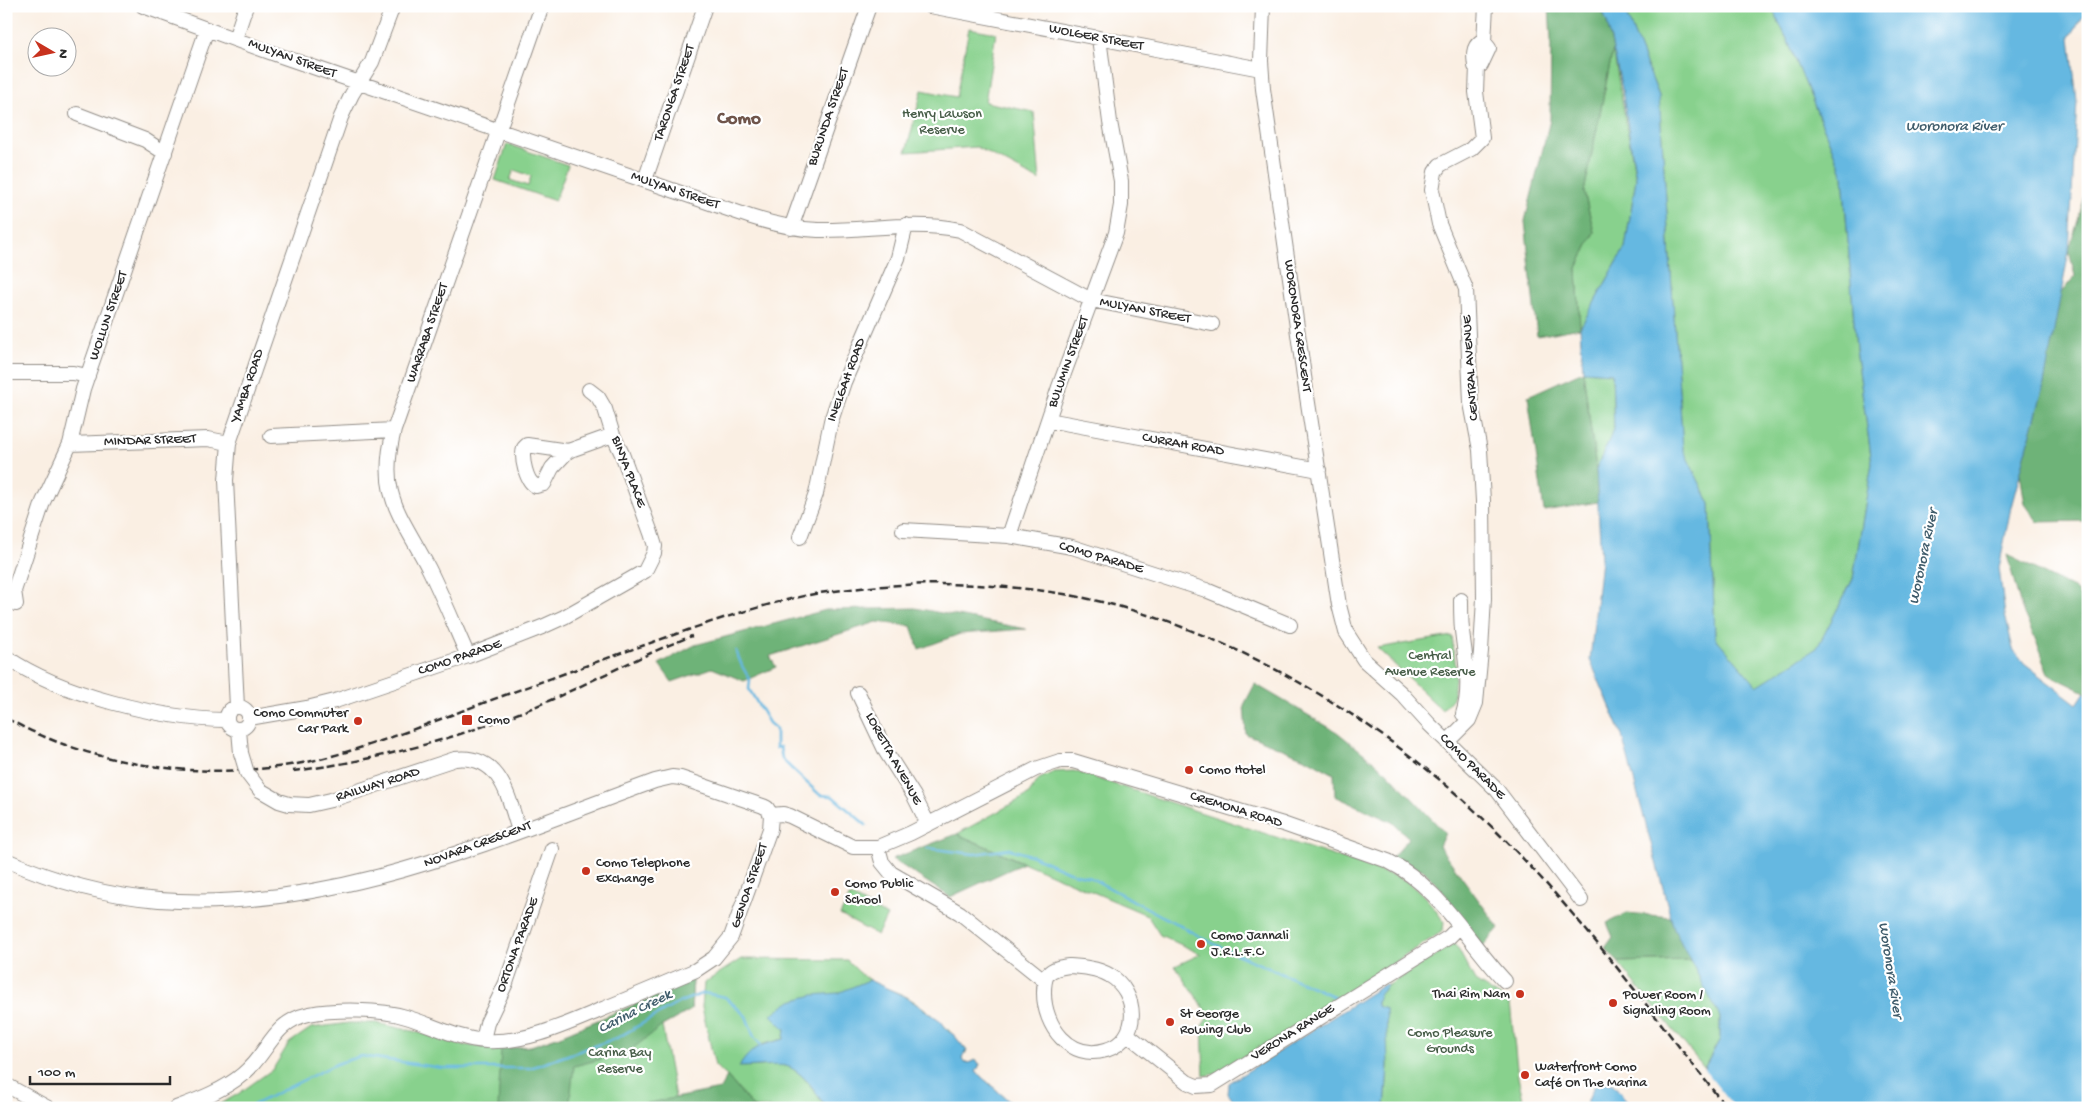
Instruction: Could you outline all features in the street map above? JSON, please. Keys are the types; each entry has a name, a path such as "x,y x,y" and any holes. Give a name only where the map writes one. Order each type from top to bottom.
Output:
{"street":[{"name":"MULYAN STREET","path":"143,6 498,131 751,217 791,228 820,230 906,225 937,225 960,230 1091,300 1212,324"},
{"path":"235,39 246,6"},
{"name":"YAMBA ROAD","path":"237,707 226,480 229,443 341,117 378,48 393,6"},
{"name":"WARRABA STREET","path":"468,656 429,569 394,504 387,468 394,430 542,6"},
{"name":"TARONGA STREET","path":"645,180 705,6"},
{"name":"BURUNDA STREET","path":"791,228 869,6"},
{"name":"WOLGER STREET","path":"930,6 1261,69"},
{"name":"WORONORA CRESCENT","path":"1263,6 1261,69 1306,390 1339,605 1346,632 1352,643"},
{"name":"CENTRAL AVENUE","path":"1447,742 1469,720 1476,703 1482,651 1484,598 1482,476 1480,450 1471,403 1466,289 1439,224 1432,190 1433,180 1440,165 1471,150 1482,138 1476,92 1478,67 1475,66 1474,50 1476,44 1484,42 1486,6"},
{"name":"WOLLUN STREET","path":"16,604 14,591 44,502 70,444 88,376 207,29"},
{"name":"BULUMIN STREET","path":"1009,536 1048,420 1116,233 1121,205 1121,181 1110,122 1099,38"},
{"path":"77,114 145,140 165,153"},
{"name":"INELGAH ROAD","path":"800,538 816,494 831,421 859,345 898,258 906,225"},
{"path":"6,373 73,373 88,376"},
{"name":"BINYA PLACE","path":"588,390 602,402 613,435 622,454 655,546 652,559"},
{"name":"CURRAH ROAD","path":"1048,420 1319,470"},
{"path":"271,436 394,430"},
{"path":"568,451 613,435"},
{"name":"MINDAR STREET","path":"70,444 208,439 229,443"},
{"name":"COMO PARADE","path":"903,530 1009,536 1072,547 1206,590 1290,625"},
{"name":"COMO PARADE","path":"249,718 322,705 468,656 542,628 640,575 652,559"},
{"path":"1461,600 1462,639 1467,664 1467,705 1464,712 1463,727"},
{"name":"COMO PARADE","path":"1352,643 1364,660 1402,694 1447,742 1497,790 1581,900"},
{"path":"6,657 42,677 96,698 184,716 226,720"},
{"name":"LORETTA AVENUE","path":"858,693 886,752 914,796 928,824"},
{"path":"237,707 247,711 249,718 247,725 239,730 229,726 226,720 228,713 237,707"},
{"name":"RAILWAY ROAD","path":"239,730 241,753 247,773 260,790 284,803 309,805 455,759 473,759 487,765 498,775 505,789 519,831"},
{"name":"CREMONA ROAD","path":"928,824 1048,764 1060,761 1084,763 1284,824 1388,861 1418,879 1448,910 1505,981"},
{"name":"NOVARA CRESCENT","path":"6,860 73,884 127,896 167,901 202,902 293,894 380,877 430,863 655,781 672,777 692,781 763,806 767,808 771,815 782,814 790,816 853,846 878,848"},
{"name":"GENOA STREET","path":"176,1108 217,1091 244,1073 276,1032 285,1024 309,1014 378,1011 406,1016 454,1034 483,1040 514,1040 543,1032 696,970 714,958 731,937 770,829 771,815"},
{"path":"928,824 878,848 885,868 960,913 1045,981"},
{"name":"ORTONA PARADE","path":"483,1040 487,1023 506,983 552,849"},
{"name":"VERONA RANGE","path":"1127,1034 1187,1082 1196,1086 1212,1085 1449,937 1460,926"},
{"path":"1069,966 1095,970 1110,975 1124,988 1131,1004 1132,1019 1127,1034 1116,1045 1101,1051 1085,1050 1068,1044 1050,1023 1045,1007 1045,981 1052,970 1069,966"},
{"path":"6,1086 48,1108"}],"green space":[{"path":"1549,6 1600,6 1607,22 1613,49 1584,192 1594,232 1577,268 1580,328 1537,336 1525,221 1550,120 1551,40"},
{"path":"1623,6 1771,6 1787,39 1843,175 1856,349 1872,463 1853,579 1817,649 1757,687 1715,637 1710,504 1683,450 1659,96"},
{"name":"Henry Lawson Reserve","path":"969,28 996,33 985,102 1034,112 1040,181 977,147 906,152 922,90 956,97"},
{"path":"1613,49 1636,179 1625,248 1580,328 1577,268 1594,232 1584,192"},
{"path":"507,144 568,165 555,201 495,180","holes":["514,170 531,176 528,186 510,180"]},
{"path":"2088,186 2088,461 2082,475 2088,478 2088,521 2038,522 2025,504 2020,473 2043,389 2060,294 2075,276 2069,251"},
{"path":"1583,371 1612,373 1614,430 1596,469"},
{"path":"1583,371 1596,469 1598,502 1544,511 1528,396"},
{"path":"2007,555 2075,589 2088,609 2088,695 2048,674 2041,652 2021,607"},
{"path":"915,608 1026,629 960,634 919,649 911,626 877,622 770,656 776,667 744,681 712,668 672,682 659,664 695,645 826,610"},
{"name":"Central Avenue Reserve","path":"1452,636 1456,669 1453,698 1442,710 1377,648"},
{"path":"1255,684 1337,732 1387,772 1445,833 1439,846 1499,928 1481,949 1443,891 1423,870 1392,857 1409,838 1392,822 1335,796 1334,774 1307,759 1246,734 1244,705"},
{"path":"1074,771 1398,877 1412,886 1429,902 1444,922 1443,931 1227,1072 1204,1076 1202,1026 1209,1015 1175,966 1201,954 1160,935 1147,915 957,834 1028,795 1039,779 1054,772"},
{"path":"957,834 1024,863 950,897 892,859"},
{"path":"850,896 887,916 877,935 840,915"},
{"path":"1627,913 1671,917 1674,929 1691,960 1618,962 1605,948 1613,937 1607,923"},
{"name":"Como Pleasure Grounds","path":"1455,943 1475,981 1510,1003 1518,1077 1525,1108 1385,1108 1388,1065 1377,1006 1378,996 1387,986"},
{"path":"741,959 847,960 872,982 916,1002 947,1028 967,1051 962,1057 963,1061 969,1063 975,1060 980,1064 976,1072 1017,1108 771,1015 785,1029 784,1039 760,1045 739,1066 782,1065 789,1067 802,1076 826,1108 757,1108 752,1106 727,1076 715,1066 702,1007 704,983"},
{"path":"1691,960 1720,1017 1720,1039 1704,1068 1618,962"},
{"name":"Carina Bay Reserve","path":"693,980 691,1010 662,1026 677,1108 213,1108 238,1094 273,1069 289,1043 311,1028 349,1023 376,1023 463,1045 501,1049 531,1046 560,1036"},
{"path":"693,980 691,1010 662,1026 628,1052 574,1066 569,1108 498,1108 501,1049 531,1046 560,1036"},
{"path":"727,1076 752,1106 757,1108 624,1108 720,1089"}],"water":[{"name":"Woronora River","path":"1600,6 1623,6 1659,96 1683,449 1710,504 1715,637 1757,686 1817,648 1853,579 1872,463 1856,349 1843,175 1787,39 1771,6 2084,6 2084,15 2070,37 2077,101 2069,251 2043,389 2011,507 1999,568 2005,615 2013,649 2024,664 2077,704 2085,692 2088,695 2088,1108 1715,1108 1699,1078 1720,1039 1720,1017 1674,929 1621,732 1590,660 1601,560 1596,469 1614,429 1612,373 1583,371 1580,328 1625,248 1636,179 1622,89 1607,22"},
{"path":"869,980 906,997 941,1021 967,1051 962,1057 963,1061 969,1063 975,1060 980,1064 976,1072 1017,1108 826,1108 804,1078 786,1066 739,1067 753,1050 784,1039 785,1029 771,1015 791,1001 813,995 838,993"},
{"path":"1385,984 1387,986 1379,995 1377,1006 1386,1009 1388,1065 1385,1108 1240,1108 1228,1094 1229,1083"},
{"path":"1604,1082 1613,1084 1633,1108 1585,1108 1594,1086"}],"pier":[{"path":"1702,1067 1735,1108 1715,1108 1707,1098 1697,1079"}],"waterway":[{"path":"736,651 750,680 749,689 769,723 776,729 776,748 780,747 782,759 820,795 832,796 866,825"},
{"path":"927,848 974,854 1010,849 1033,856 1069,872 1089,877 1216,945 1333,996 1338,1001"},
{"name":"Carina Creek","path":"247,1108 336,1064 361,1056 442,1068 530,1068 617,1038 680,1002 704,993 725,997 746,1016 754,1037 761,1045"}],"railway":[{"path":"6,718 40,735 77,749 114,759 192,770 231,771 269,768 330,757 375,743 714,621 793,598 881,586 942,584 1003,587 1064,594 1124,608 1183,628 1242,653 1300,683 1355,717 1407,754 1456,794 1532,868 1590,934 1727,1108"},
{"path":"293,771 393,753 458,735 553,699 639,658 692,636"}],"place":[{"name":"Como","path":"467,720"},
{"name":"Como Commuter Car Park","path":"358,721"},
{"name":"Como Hotel","path":"1189,770"},
{"name":"Como Telephone Exchange","path":"586,871"},
{"name":"Como Public School","path":"835,892"},
{"name":"Como Jannali J.R.L.F.C","path":"1201,944"},
{"name":"Thai Rim Nam","path":"1520,994"},
{"name":"Power Room / Signaling Room","path":"1613,1003"},
{"name":"St George Rowing Club","path":"1170,1022"},
{"name":"Waterfront Como Café On The Marina","path":"1525,1075"}],"district":[{"name":"Como","path":"739,119"}]}
